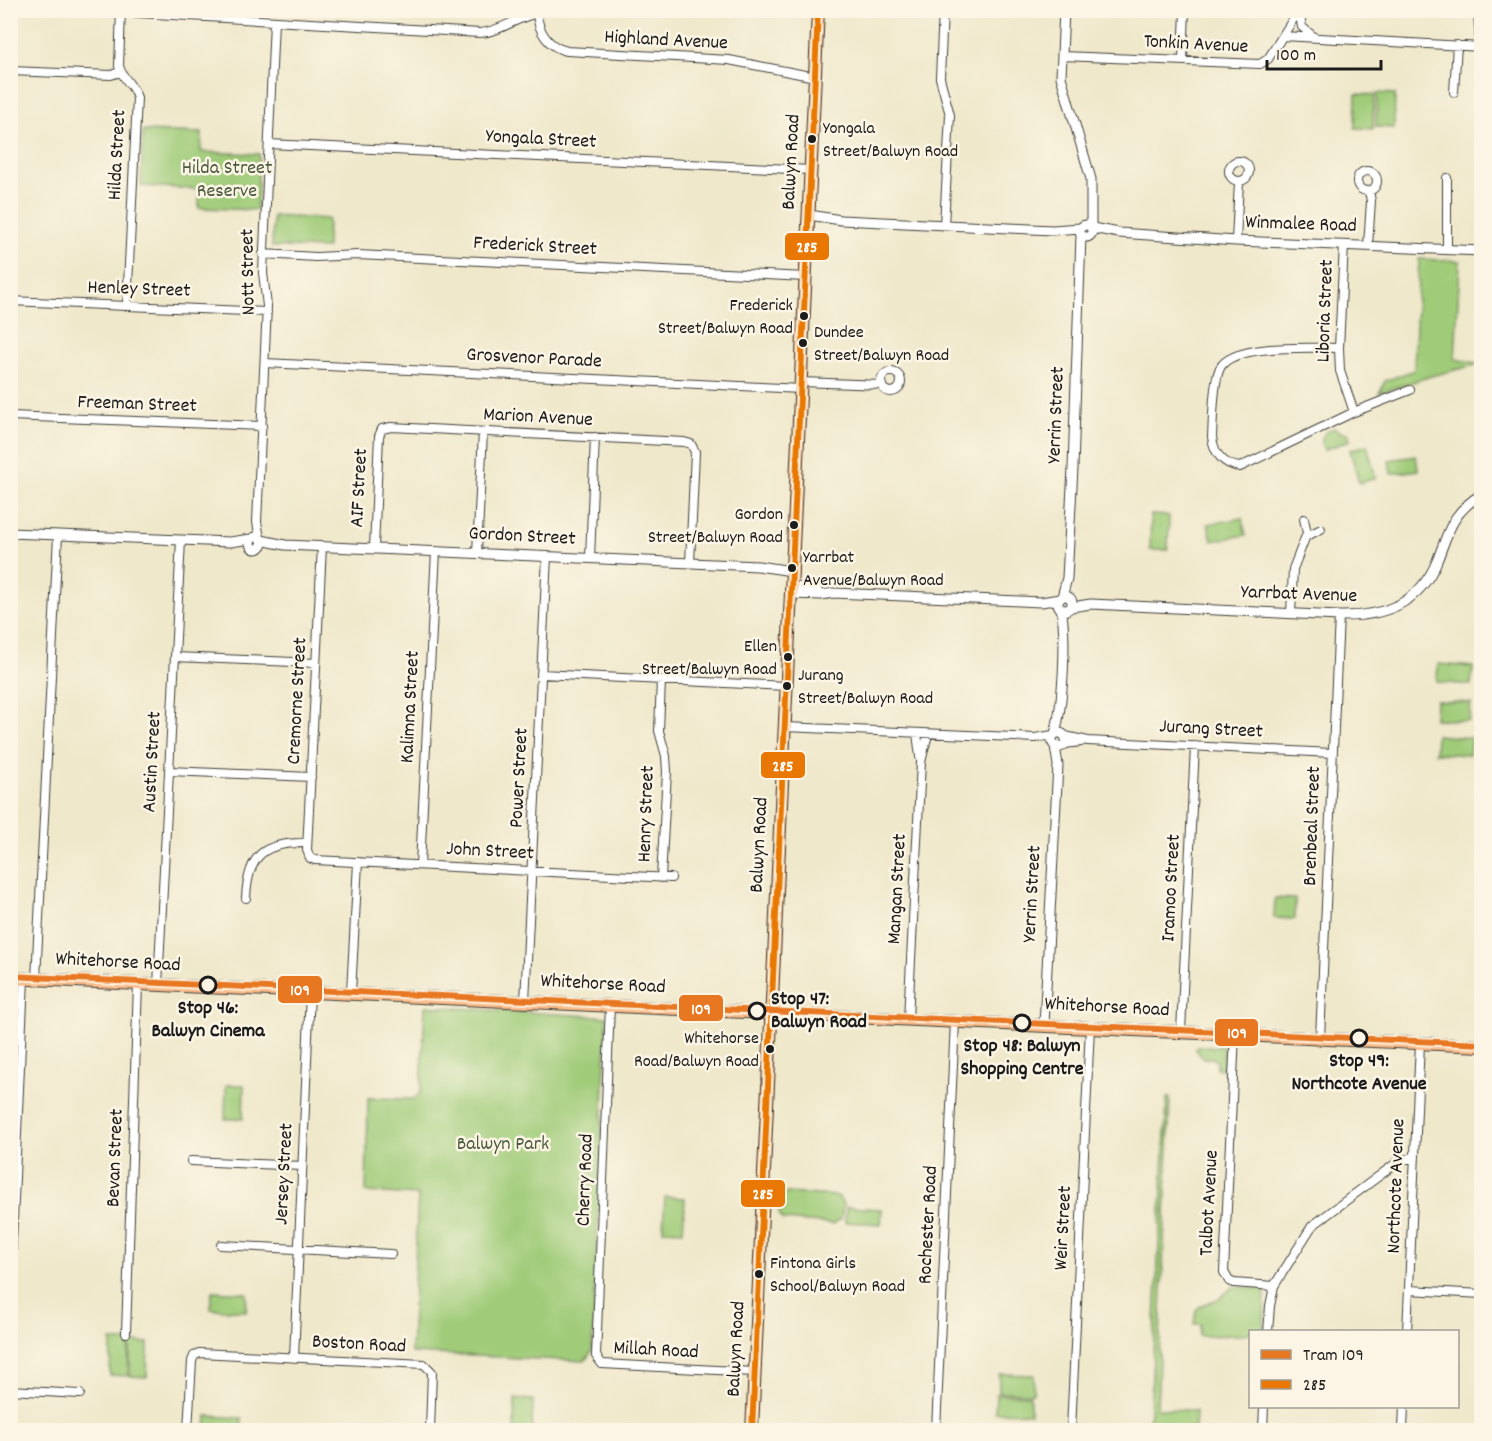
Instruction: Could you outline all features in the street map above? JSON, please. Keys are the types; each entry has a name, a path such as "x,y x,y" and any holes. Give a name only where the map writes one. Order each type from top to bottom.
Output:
{"main road":[{"name":"Balwyn Road","path":"752,1431 818,10"},
{"name":"Whitehorse Road","path":"10,978 1482,1046"}],"street":[{"path":"943,10 940,78 950,115 944,225"},
{"name":"Yerrin Street","path":"1044,1025 1073,468 1081,253 1090,207 1091,179 1062,80 1064,10"},
{"path":"1183,61 1185,10"},
{"path":"1299,10 1304,30 1316,37"},
{"name":"Tonkin Avenue","path":"1062,56 1260,64 1266,62 1299,10"},
{"path":"1283,36 1481,47 1478,10"},
{"path":"10,71 111,75 120,72 118,60 121,11 480,33 490,32 511,21 537,12"},
{"name":"Highland Avenue","path":"537,12 539,27 544,36 552,44 567,51 729,60 815,77"},
{"name":"Nott Street","path":"256,542 267,312 263,254 274,21"},
{"path":"1454,92 1457,45"},
{"name":"Hilda Street","path":"120,72 137,96 127,306"},
{"name":"Yongala Street","path":"269,144 811,170"},
{"path":"1447,178 1447,250"},
{"path":"1236,241 1239,182"},
{"path":"1368,246 1371,201 1369,190"},
{"name":"Winmalee Road","path":"809,219 1482,251"},
{"name":"Liboria Street","path":"1344,245 1340,371 1354,412"},
{"name":"Frederick Street","path":"263,254 316,257 358,255 806,277"},
{"name":"Henley Street","path":"10,301 267,312"},
{"path":"1339,348 1301,347 1245,352 1224,361 1218,374 1213,445 1220,458 1232,466 1240,467 1354,412 1410,390"},
{"name":"Grosvenor Parade","path":"265,363 801,386 882,385"},
{"name":"Freeman Street","path":"10,416 262,426"},
{"name":"Marion Avenue","path":"382,429 391,427 684,442 692,445 695,452 690,563"},
{"name":"AIF Street","path":"374,548 379,436 382,429"},
{"path":"477,553 483,432"},
{"path":"590,558 595,438"},
{"name":"Yarrbat Avenue","path":"791,591 821,590 834,593 1363,616 1397,606 1413,594 1431,573 1453,521 1463,508 1482,494"},
{"path":"1292,614 1293,568 1307,536 1304,519"},
{"path":"1307,536 1321,529"},
{"name":"Gordon Street","path":"10,533 256,542 758,566 771,564 793,568"},
{"path":"10,1287 58,535"},
{"name":"Austin Street","path":"158,985 181,540"},
{"name":"Cremorne Street","path":"308,857 322,546"},
{"name":"Kalimna Street","path":"420,865 436,551"},
{"name":"Power Street","path":"525,1001 547,556"},
{"name":"Brenbeal Street","path":"1320,1038 1339,616"},
{"path":"175,657 316,663"},
{"path":"541,674 787,686"},
{"name":"Henry Street","path":"661,680 659,731 666,763 661,878"},
{"name":"Jurang Street","path":"785,727 1332,753"},
{"name":"Mangan Street","path":"908,1019 921,762 917,734"},
{"name":"Mangan Street","path":"921,762 928,734"},
{"name":"Iramoo Street","path":"1181,1031 1196,746"},
{"path":"169,771 311,777"},
{"path":"246,898 249,872 258,857 280,844 307,843"},
{"name":"John Street","path":"308,857 315,860 671,878"},
{"path":"351,993 358,862"},
{"name":"Bevan Street","path":"126,1333 138,984"},
{"name":"Jersey Street","path":"294,1358 310,992"},
{"name":"Cherry Road","path":"596,1356 610,1005"},
{"name":"Rochester Road","path":"936,1431 955,1021"},
{"name":"Weir Street","path":"1071,1431 1090,1027"},
{"name":"Talbot Avenue","path":"1234,1034 1224,1272 1229,1281 1234,1283 1274,1286"},
{"name":"Northcote Avenue","path":"1407,1330 1420,1043"},
{"path":"1268,1330 1274,1286 1312,1226 1399,1161 1415,1157"},
{"path":"191,1161 302,1166"},
{"path":"221,1245 391,1254"},
{"path":"1409,1290 1482,1294"},
{"name":"Boston Road","path":"188,1431 194,1356 199,1353 424,1364 432,1372 430,1431"},
{"name":"Millah Road","path":"596,1356 602,1364 755,1372"},
{"path":"10,1390 80,1395"},
{"path":"1263,1431 1264,1408"},
{"path":"1403,1431 1404,1408"}],"green space":[{"path":"1377,93 1395,94 1394,128 1376,127"},
{"path":"1356,94 1374,95 1373,129 1355,128"},
{"name":"Hilda Street Reserve","path":"143,131 202,133 201,152 259,154 257,210 199,208 199,189 141,186"},
{"path":"273,216 328,219 327,248 272,247"},
{"path":"1419,259 1460,261 1455,359 1476,363 1476,365 1431,376 1379,393 1385,381 1414,370"},
{"path":"1334,428 1342,433 1348,433 1350,440 1324,450 1321,443 1323,437 1327,431"},
{"path":"1367,445 1376,478 1359,483 1350,450"},
{"path":"1416,456 1418,470 1391,474 1389,460"},
{"path":"1151,515 1169,516 1168,550 1150,550"},
{"path":"1242,518 1246,535 1212,541 1208,524"},
{"path":"1438,664 1473,667 1471,685 1437,682"},
{"path":"1436,701 1471,703 1469,721 1435,719"},
{"path":"1436,735 1471,738 1469,755 1435,753"},
{"path":"1275,898 1295,899 1295,919 1274,918"},
{"name":"Balwyn Park","path":"425,1006 607,1017 592,1351 585,1361 411,1353 418,1195 366,1192 368,1098 414,1099 421,1092"},
{"path":"1196,1046 1224,1047 1223,1069 1217,1068 1217,1062 1213,1058 1203,1058 1196,1050"},
{"path":"226,1085 244,1085 243,1119 225,1119"},
{"path":"1167,1098 1170,1098 1157,1408 1196,1411 1195,1430 1149,1430"},
{"path":"786,1193 838,1196 843,1204 841,1219 833,1224 784,1220 781,1217 779,1206"},
{"path":"665,1197 685,1198 683,1231 663,1230"},
{"path":"846,1207 882,1209 881,1224 845,1222"},
{"path":"1232,1287 1262,1288 1265,1293 1264,1328 1249,1330 1249,1333 1242,1335 1199,1336 1200,1324 1194,1324 1196,1310 1227,1293"},
{"path":"212,1291 247,1293 246,1311 211,1309"},
{"path":"111,1341 129,1341 128,1376 110,1375"},
{"path":"130,1342 148,1343 147,1377 130,1376"},
{"path":"999,1374 1034,1375 1033,1393 999,1392"},
{"path":"996,1394 1030,1395 1030,1413 995,1412"},
{"path":"515,1399 533,1400 532,1430 514,1430"},
{"path":"207,1416 242,1418 241,1430 206,1430"}],"tram line":[{"name":"109","path":"10,976 1482,1044"}],"transit line":[{"name":"285","path":"752,1430 818,10"}],"place":[{"name":"Yongala Street/Balwyn Road","path":"812,139"},
{"name":"Frederick Street/Balwyn Road","path":"804,316"},
{"name":"Dundee Street/Balwyn Road","path":"803,343"},
{"name":"Gordon Street/Balwyn Road","path":"794,525"},
{"name":"Yarrbat Avenue/Balwyn Road","path":"792,568"},
{"name":"Ellen Street/Balwyn Road","path":"788,657"},
{"name":"Jurang Street/Balwyn Road","path":"787,686"},
{"name":"Stop 46: Balwyn Cinema","path":"208,985"},
{"name":"Stop 47: Balwyn Road","path":"757,1011"},
{"name":"Stop 48: Balwyn Shopping Centre","path":"1022,1023"},
{"name":"Stop 49: Northcote Avenue","path":"1359,1038"},
{"name":"Whitehorse Road/Balwyn Road","path":"770,1049"},
{"name":"Fintona Girls School/Balwyn Road","path":"759,1274"}]}
